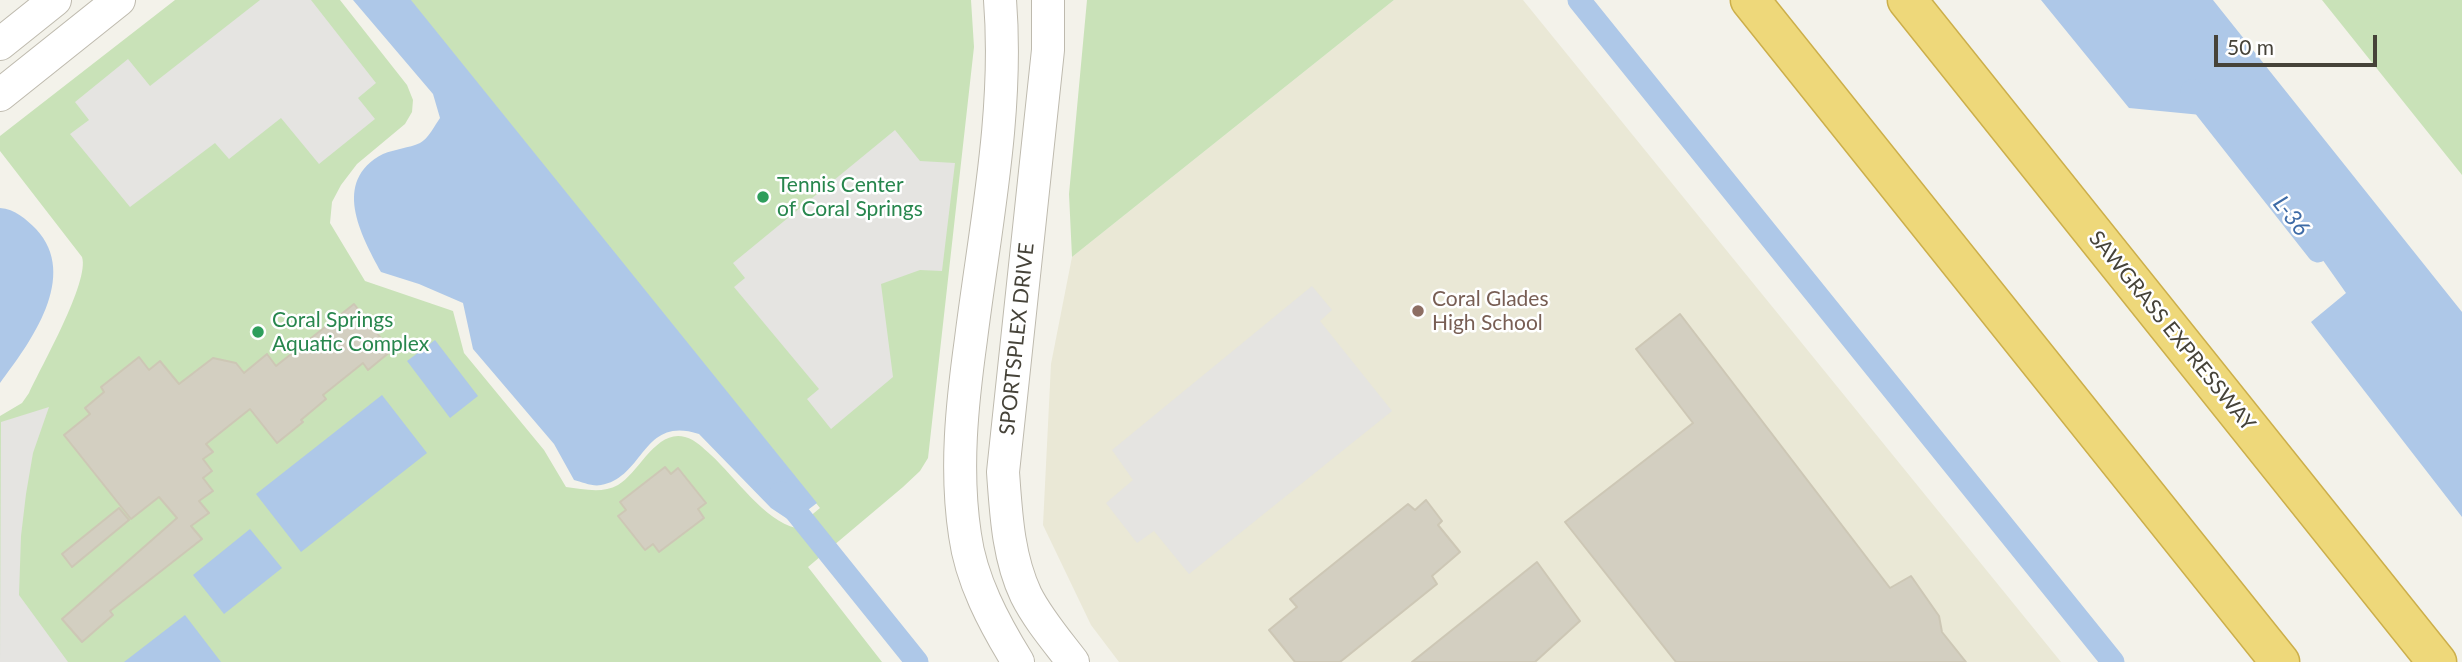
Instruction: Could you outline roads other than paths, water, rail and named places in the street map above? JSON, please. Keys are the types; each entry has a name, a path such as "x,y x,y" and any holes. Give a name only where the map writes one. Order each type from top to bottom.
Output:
{"highway":[{"path":"1750,0 2280,662"},
{"name":"SAWGRASS EXPRESSWAY","path":"1907,0 2437,662"}],"street":[{"path":"0,44 55,0"},
{"path":"0,95 120,0"},
{"name":"SPORTSPLEX DRIVE","path":"1000,0 1004,67 1001,105 963,397 959,468 965,537 977,581 998,630 1018,662"},
{"name":"SPORTSPLEX DRIVE","path":"1048,0 1048,50 1003,472 1006,516 1013,556 1026,594 1073,662"}],"water":[{"path":"353,0 411,0 817,503 792,522 771,508 699,434 680,430 666,433 655,440 616,480 591,485 574,480 554,444 473,349 463,303 419,284 381,272 359,226 354,193 358,179 367,165 383,154 423,141 440,118 433,94"},
{"path":"2041,0 2213,0 2462,312 2462,517 2311,322 2346,293 2222,117 2129,108"},
{"path":"0,208 15,212 36,229 48,247 53,267 52,288 46,309 24,349 0,383"},
{"path":"435,340 478,396 450,418 407,361"},
{"path":"382,395 427,453 301,552 256,494"},
{"path":"250,529 282,568 224,614 193,575"},
{"path":"185,615 221,662 124,662"}],"waterway":[{"path":"1579,0 2113,662"},
{"name":"L-36","path":"2192,91 2318,251"},
{"path":"781,493 917,662"}],"place":[{"name":"Tennis Center of Coral Springs","path":"763,197"},
{"name":"Coral Glades High School","path":"1418,311"},
{"name":"Coral Springs Aquatic Complex","path":"258,332"}]}
